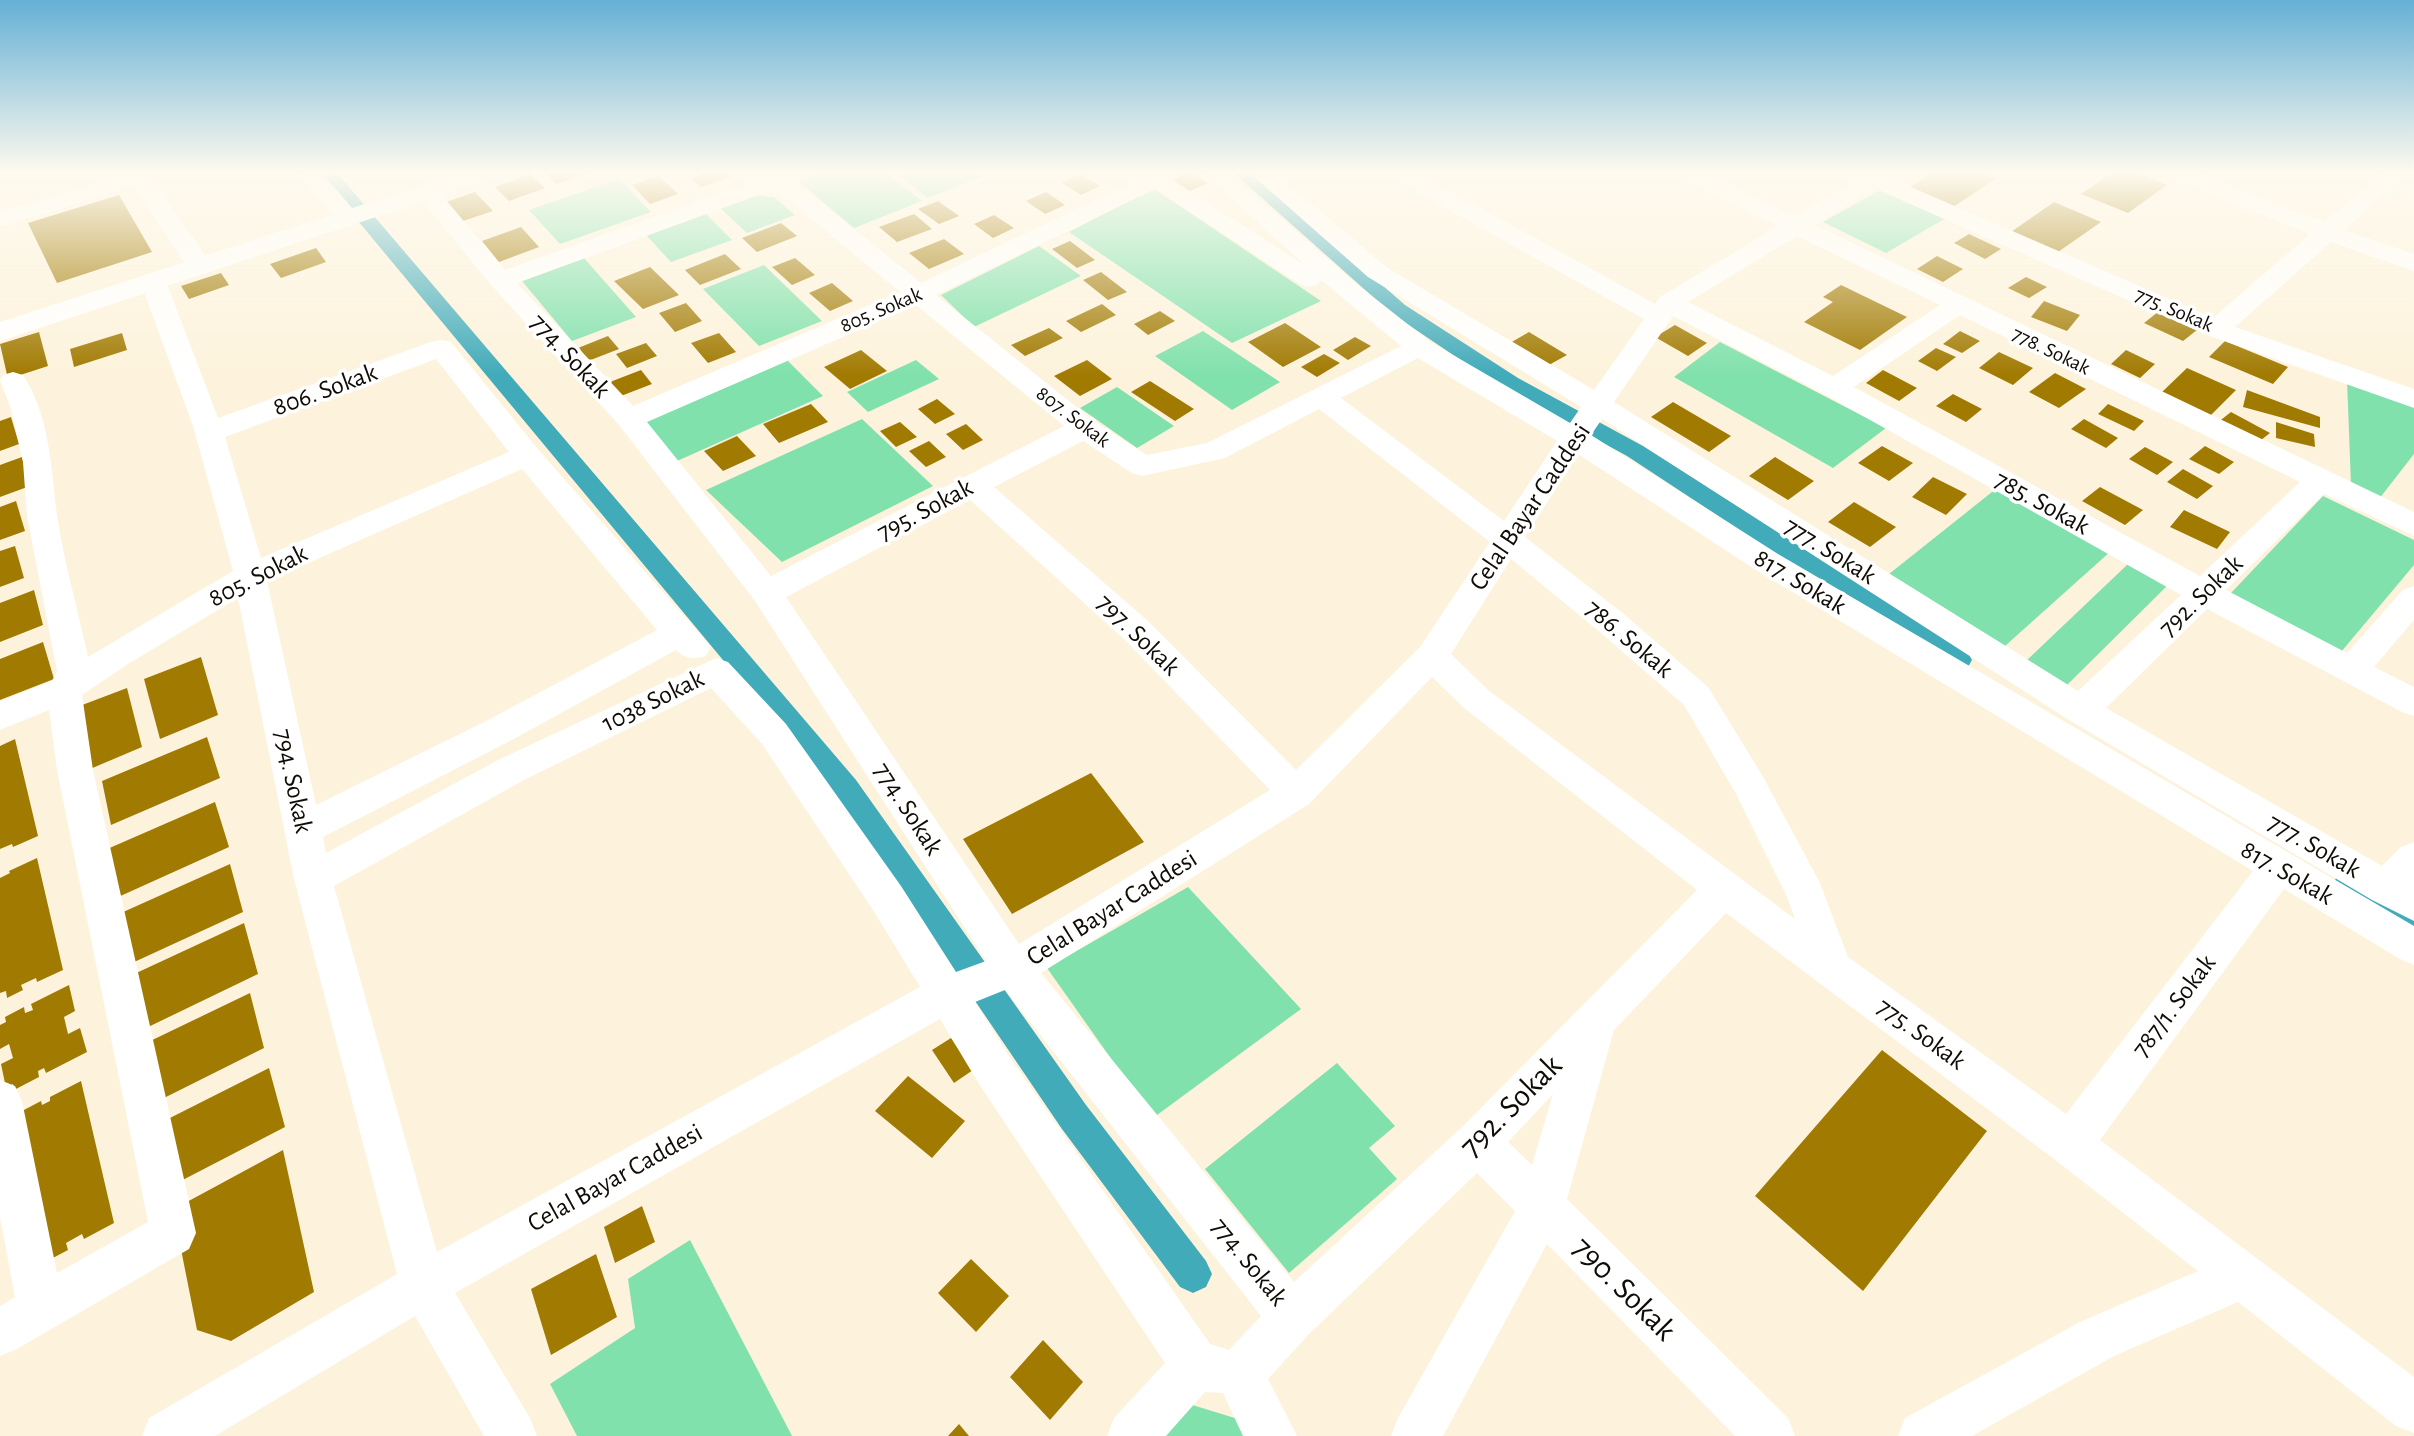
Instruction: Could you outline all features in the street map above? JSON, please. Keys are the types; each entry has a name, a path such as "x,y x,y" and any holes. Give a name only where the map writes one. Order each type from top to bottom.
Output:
{"main road":[{"path":"0,319 247,241"},
{"path":"0,332 267,241"}],"street":[{"path":"182,241 192,257"},
{"name":"774. Sokak","path":"471,241 500,281 629,419 766,593 1013,969 1292,1317 1132,1436"},
{"path":"500,281 607,241"},
{"name":"807. Sokak","path":"856,241 1084,428 1142,466 1215,451 1419,347"},
{"name":"805. Sokak","path":"629,419 918,294 1029,241"},
{"path":"1255,241 1355,310 1378,314"},
{"name":"817. Sokak","path":"1293,241 1419,347 1574,438 1767,562 2414,947"},
{"name":"777. Sokak","path":"1341,241 1377,272 1599,405 2081,710 2400,896"},
{"name":"785. Sokak","path":"1532,241 1665,310 1834,387 2204,593 2414,703"},
{"name":"Celal Bayar Caddesi","path":"167,1436 424,1285 945,995 1013,969 1296,793 1432,656 1574,438 1665,310 1771,241"},
{"name":"778. Sokak","path":"1828,241 2319,481 2408,513"},
{"name":"775. Sokak","path":"2020,241 2216,328 2414,399"},
{"path":"2216,328 2319,241"},
{"path":"2352,241 2414,263"},
{"path":"1344,286 1377,272"},
{"name":"794. Sokak","path":"153,281 209,432 250,576 313,879 424,1285 512,1436"},
{"path":"1834,387 1958,305"},
{"name":"806. Sokak","path":"209,432 441,348 527,456"},
{"path":"0,1332 173,1233 75,770 64,690 74,671 42,516 38,462 25,409 13,381"},
{"name":"786. Sokak","path":"1321,397 1507,539 1613,624 1696,696 1749,785 1806,895 1832,968"},
{"name":"795. Sokak","path":"766,593 1084,428"},
{"path":"527,456 716,671"},
{"name":"805. Sokak","path":"0,716 64,690 116,654 250,576 527,456"},
{"name":"792. Sokak","path":"2081,710 2319,481"},
{"name":"797. Sokak","path":"972,485 1136,630 1296,793"},
{"path":"2353,669 2414,598"},
{"path":"304,829 498,731 680,633"},
{"name":"775. Sokak","path":"1432,656 1476,699 1724,889 2070,1144 2414,1408"},
{"name":"1038 Sokak","path":"313,879 511,770 716,671 774,734 887,898 945,995 1218,1370"},
{"path":"2400,896 2414,858"},
{"name":"787/1. Sokak","path":"2070,1144 2278,868"},
{"name":"792. Sokak","path":"1292,1317 1478,1142 1724,889"},
{"path":"1416,1436 1542,1206 1597,1019"},
{"path":"0,1101 41,1309"},
{"name":"790. Sokak","path":"1478,1142 1770,1436"},
{"path":"1923,1436 2097,1339 2243,1276"},
{"path":"1218,1370 1272,1436"}],"green space":[{"path":"652,241 729,241 671,262"},
{"path":"1082,241 1232,241 1321,301 1232,343"},
{"path":"1862,241 1907,241 1886,253"},
{"path":"1039,246 1081,276 974,327 941,295"},
{"path":"584,258 636,317 572,341 522,281"},
{"path":"764,265 822,321 759,346 703,289"},
{"path":"1203,331 1280,382 1232,410 1155,356"},
{"path":"1720,342 1886,428 1833,468 1674,377"},
{"path":"786,359 823,396 677,461 643,421"},
{"path":"916,360 939,379 868,412 847,392"},
{"path":"2347,380 2414,405 2414,454 2379,499 2351,485"},
{"path":"1117,387 1174,426 1137,448 1080,408"},
{"path":"862,419 933,486 782,562 706,490"},
{"path":"1997,488 2111,551 2005,646 1889,574"},
{"path":"2323,496 2414,540 2414,565 2341,652 2231,593"},
{"path":"2128,564 2168,585 2067,685 2026,661"},
{"path":"1188,887 1301,1009 1153,1118 1047,968"},
{"path":"1337,1063 1395,1126 1369,1148 1397,1179 1289,1273 1205,1169"},
{"path":"690,1240 792,1436 577,1436 550,1384 635,1328 628,1279"},
{"path":"1186,1403 1238,1419 1249,1436 1159,1436"}],"building":[{"path":"37,241 146,241 152,252 57,283"},
{"path":"482,241 534,241 539,247 499,262"},
{"path":"745,241 784,241 757,252"},
{"path":"939,241 947,241 964,254 929,269 909,253"},
{"path":"1070,241 1095,260 1077,268 1052,249"},
{"path":"1984,241 2001,249 1985,259 1954,243"},
{"path":"2032,241 2074,241 2058,252"},
{"path":"316,248 326,262 281,278 270,264"},
{"path":"725,254 741,269 700,285 685,270"},
{"path":"1937,256 1963,269 1943,282 1917,269"},
{"path":"795,258 815,275 792,285 772,267"},
{"path":"650,267 679,295 643,309 614,281"},
{"path":"1101,272 1127,292 1108,300 1083,280"},
{"path":"221,273 229,285 189,299 181,286"},
{"path":"2026,277 2047,287 2029,298 2008,288"},
{"path":"832,283 853,301 830,311 809,293"},
{"path":"1841,285 1907,317 1860,350 1804,322 1833,302 1823,297"},
{"path":"2044,301 2080,315 2067,331 2031,317"},
{"path":"686,303 702,321 675,332 659,313"},
{"path":"1102,304 1116,315 1081,332 1066,321"},
{"path":"1160,311 1175,321 1148,335 1134,324"},
{"path":"2158,312 2197,330 2183,341 2144,323"},
{"path":"1285,323 1321,347 1283,367 1248,342"},
{"path":"1675,325 1707,343 1688,356 1655,337"},
{"path":"1049,328 1063,338 1025,356 1011,345"},
{"path":"1960,331 1980,341 1962,353 1943,344"},
{"path":"39,332 48,366 8,379 0,344"},
{"path":"1529,332 1567,355 1547,366 1510,343"},
{"path":"122,333 127,350 74,367 70,349"},
{"path":"719,333 736,352 708,363 691,343"},
{"path":"608,336 619,349 588,361 578,348"},
{"path":"1355,337 1371,346 1348,360 1333,350"},
{"path":"2225,341 2288,367 2273,384 2209,357"},
{"path":"646,343 657,356 627,368 616,354"},
{"path":"1936,348 1956,357 1937,371 1918,361"},
{"path":"861,350 887,371 850,389 824,367"},
{"path":"2126,350 2155,364 2140,378 2111,364"},
{"path":"1999,352 2033,368 2013,385 1979,368"},
{"path":"1324,354 1340,363 1317,377 1301,367"},
{"path":"1087,360 1112,379 1080,396 1054,376"},
{"path":"2187,368 2236,390 2211,415 2161,393"},
{"path":"641,370 652,384 621,396 610,382"},
{"path":"1883,370 1917,388 1899,401 1866,383"},
{"path":"2055,373 2086,389 2059,408 2029,392"},
{"path":"1150,381 1194,409 1175,421 1131,392"},
{"path":"2247,390 2320,417 2320,428 2243,407"},
{"path":"1953,394 1982,409 1966,422 1936,406"},
{"path":"937,399 955,414 935,424 918,409"},
{"path":"1673,402 1731,436 1709,452 1651,417"},
{"path":"811,404 828,422 779,443 763,424"},
{"path":"2108,404 2144,421 2134,431 2098,414"},
{"path":"2231,412 2270,433 2256,444 2217,423"},
{"path":"11,417 19,444 0,451 0,421"},
{"path":"2084,419 2118,438 2106,448 2071,429"},
{"path":"900,422 917,437 896,447 880,431"},
{"path":"2276,422 2314,434 2315,447 2276,438"},
{"path":"966,424 983,440 963,450 946,434"},
{"path":"737,436 756,456 723,471 704,451"},
{"path":"929,441 946,457 926,467 909,451"},
{"path":"1882,446 1913,463 1889,481 1858,463"},
{"path":"2205,446 2234,462 2219,474 2189,459"},
{"path":"2145,447 2173,462 2157,475 2129,459"},
{"path":"22,457 30,486 0,497 0,465"},
{"path":"1775,457 1814,481 1788,500 1749,476"},
{"path":"2183,469 2213,486 2197,499 2167,482"},
{"path":"1933,477 1967,494 1946,515 1912,497"},
{"path":"2100,487 2143,510 2125,525 2082,501"},
{"path":"16,501 25,531 0,540 0,507"},
{"path":"1854,502 1896,527 1870,547 1828,522"},
{"path":"2184,510 2230,532 2217,549 2170,527"},
{"path":"15,546 24,578 0,587 0,551"},
{"path":"34,590 43,625 0,642 0,603"},
{"path":"43,642 54,679 0,700 0,659"},
{"path":"201,657 218,715 160,739 144,679"},
{"path":"127,688 142,747 83,772 69,710"},
{"path":"207,737 220,778 111,825 102,781"},
{"path":"15,739 38,836 13,847 12,844 0,849 0,746"},
{"path":"1091,773 1144,842 1012,914 963,839"},
{"path":"215,802 229,847 116,898 105,850"},
{"path":"37,858 63,970 37,982 36,978 21,985 23,990 7,998 6,991 0,993 0,878"},
{"path":"230,864 243,912 132,963 121,913"},
{"path":"244,923 258,974 144,1029 132,975"},
{"path":"69,985 75,1011 64,1017 68,1034 80,1028 87,1052 46,1073 44,1068 38,1071 39,1077 14,1090 13,1084 6,1088 1,1064 13,1058 9,1044 0,1049 0,1025 6,1022 5,1017 24,1007 25,1013 33,1010 31,1004"},
{"path":"250,993 264,1048 156,1102 144,1044"},
{"path":"951,1038 973,1070 954,1083 932,1050"},
{"path":"1882,1050 1987,1131 1863,1291 1755,1196"},
{"path":"269,1068 285,1127 173,1185 160,1123"},
{"path":"908,1076 965,1121 932,1158 875,1111"},
{"path":"81,1081 114,1223 84,1239 82,1234 66,1243 68,1250 51,1259 22,1111 41,1101 42,1105 50,1101 50,1097"},
{"path":"283,1150 314,1292 231,1341 197,1330 176,1224 185,1203"},
{"path":"642,1206 655,1242 615,1263 604,1227"},
{"path":"596,1254 617,1317 551,1355 531,1289"},
{"path":"971,1259 1009,1296 976,1332 938,1293"},
{"path":"1043,1340 1083,1382 1050,1420 1010,1377"},
{"path":"959,1424 969,1436 948,1436"}],"waterway":[{"path":"385,241 846,788 1074,1117 1193,1274"},
{"path":"1320,241 1398,309 1510,383 1635,451 1958,660"},
{"path":"2347,887 2414,926"}]}
